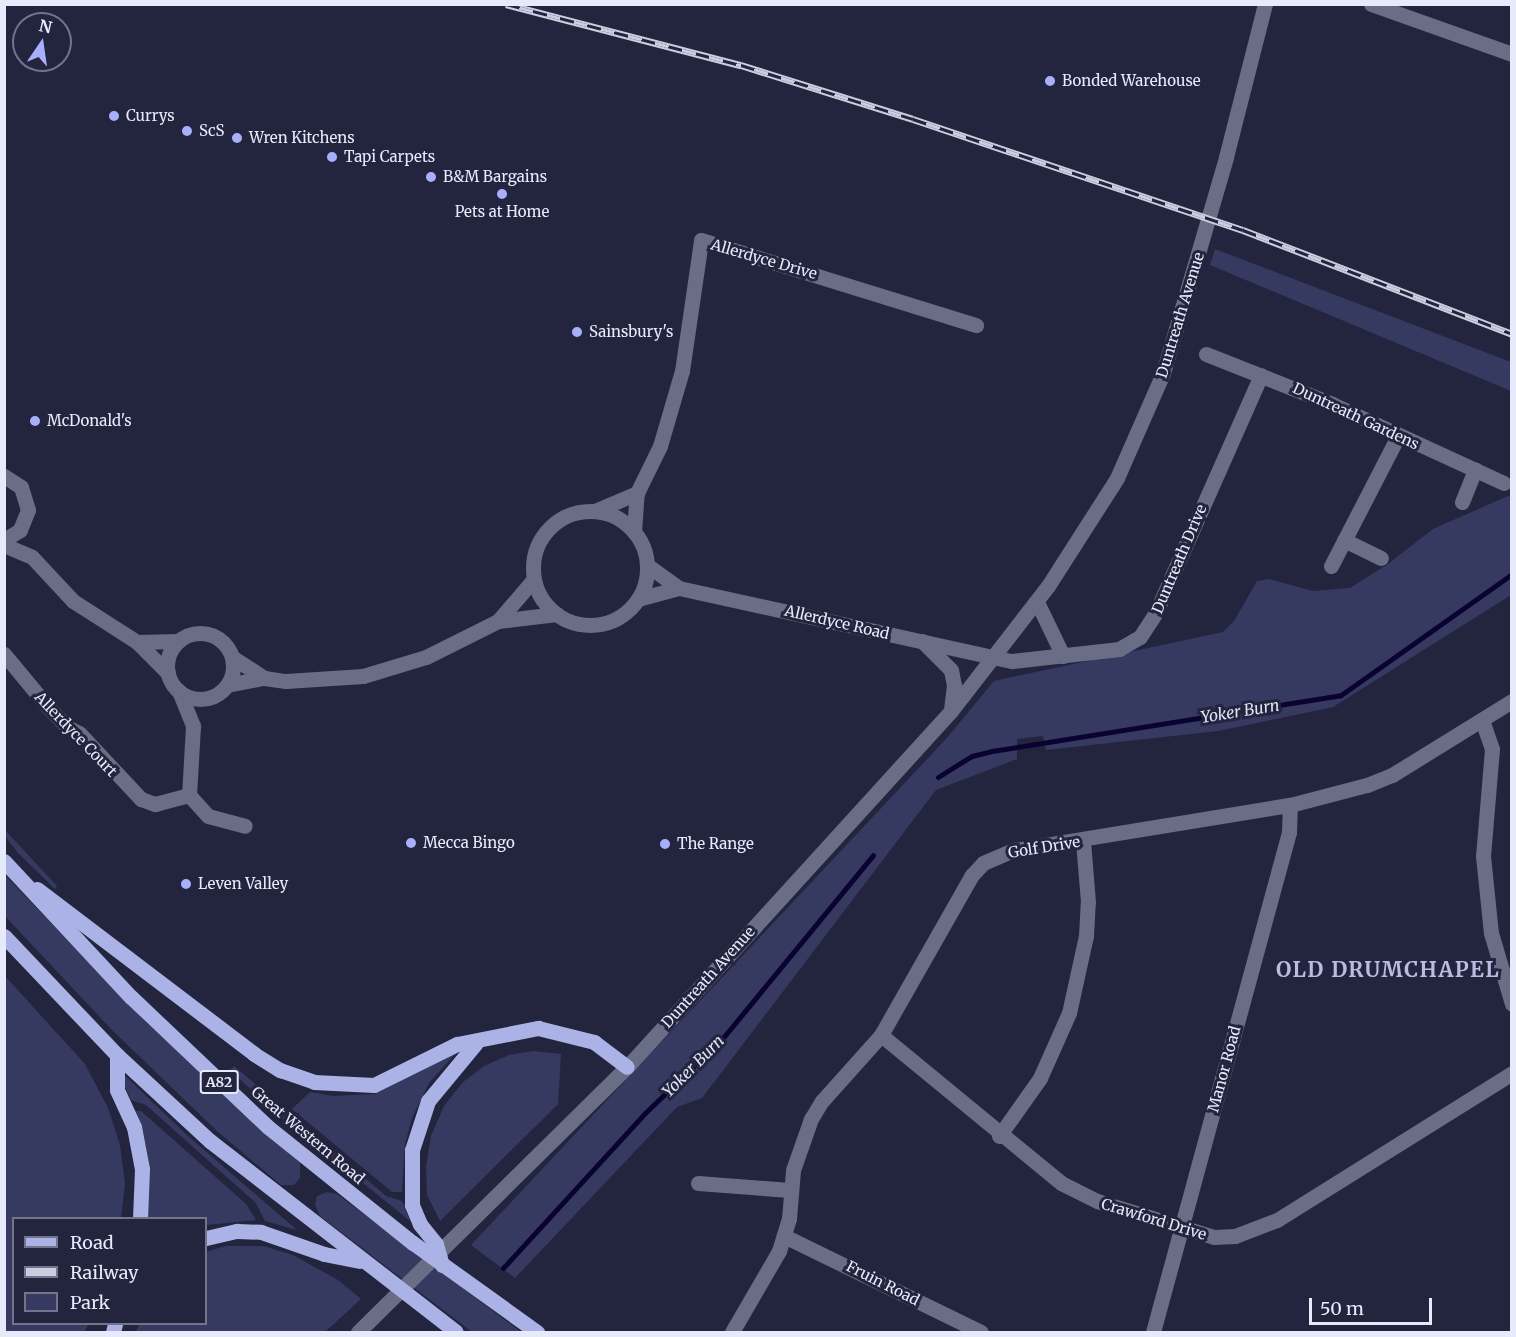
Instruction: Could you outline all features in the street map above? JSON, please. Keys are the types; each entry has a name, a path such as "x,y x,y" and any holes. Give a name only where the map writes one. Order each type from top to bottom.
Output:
{"main road":[{"name":"Great Western Road","path":"4,861 131,997 241,1102 442,1265 537,1332"},
{"path":"18,876 280,1070 314,1082 374,1085 457,1044 476,1043 517,1029 558,1030 594,1042 627,1067"},
{"path":"4,936 117,1055 210,1141 362,1262 456,1332"},
{"path":"442,1265 436,1244 420,1224 412,1205 412,1150 428,1101 476,1043"},
{"path":"117,1055 117,1090 134,1127 142,1169 140,1217"},
{"path":"207,1238 237,1231 261,1232 324,1254 362,1262"}],"street":[{"name":"Duntreath Avenue","path":"358,1332 627,1067 951,711 1037,602 1118,478 1159,381 1200,249 1265,4"},
{"path":"1371,4 1512,54"},
{"name":"Allerdyce Drive","path":"634,532 637,494 660,446 681,371 701,240 976,325"},
{"name":"Duntreath Gardens","path":"1206,354 1261,375 1504,483"},
{"name":"Duntreath Drive","path":"995,657 1012,660 1119,649 1149,626 1261,375"},
{"path":"1330,566 1398,435"},
{"path":"1462,502 1475,470"},
{"path":"4,476 15,481 25,494 28,510 25,523 32,557"},
{"path":"557,614 545,603 534,579 534,556 543,535 571,514 594,512 637,494"},
{"path":"594,512 620,520 634,532 647,565 638,599"},
{"path":"4,540 25,523"},
{"path":"1344,540 1381,558"},
{"path":"4,546 32,557 73,601 137,642 168,673 179,691 192,726 189,795 208,816 245,826"},
{"name":"Allerdyce Road","path":"647,565 679,588 995,657"},
{"name":"Allerdyce Road","path":"498,621 534,579"},
{"name":"Allerdyce Road","path":"212,697 227,685 264,678 335,680 381,672 426,657 498,621 557,614 582,624 606,622 625,613 638,599 679,588"},
{"path":"1037,602 1063,656"},
{"path":"137,642 178,641 193,634 210,634 226,645 232,657 234,666 227,685"},
{"path":"168,673 169,656 178,641"},
{"path":"922,641 951,670 954,685 951,711"},
{"name":"Allerdyce Court","path":"4,654 67,728 79,733 141,799 155,804 189,795"},
{"path":"232,657 264,678"},
{"path":"179,691 195,698 212,697"},
{"path":"192,726 212,697"},
{"name":"Golf Drive","path":"732,1332 770,1271 784,1236 793,1170 811,1119 822,1101 881,1035 972,875 983,863 1014,850 1083,841 1290,805 1392,775 1512,701"},
{"path":"1482,720 1492,749 1483,856 1491,933 1512,1004"},
{"name":"Manor Road","path":"1154,1332 1289,832 1290,805"},
{"path":"999,1136 1046,1069 1072,1002 1086,936 1088,902 1083,841"},
{"name":"Crawford Drive","path":"881,1035 1045,1173 1079,1193 1180,1229 1214,1237 1235,1236 1277,1220 1512,1073"},
{"path":"698,1183 790,1190"},
{"name":"Fruin Road","path":"784,1236 981,1332"}],"green space":[{"path":"1215,249 1511,362 1511,391 1210,265"},
{"path":"1508,496 1511,497 1511,595 1333,707 1218,731 1046,750 1043,736 1017,739 1017,759 936,790 702,1098 677,1107 515,1278 471,1245 946,739 994,681 1223,632 1234,621 1257,581 1269,579 1313,591 1350,588 1388,564 1433,529"},
{"path":"4,829 57,886 55,889 18,853 5,836"},
{"path":"4,874 145,1021 300,1163 300,1178 294,1185 281,1185 217,1131 111,1029 5,916"},
{"path":"4,975 85,1064 108,1108 120,1145 125,1184 121,1217 12,1217 12,1325 88,1325 85,1332 5,1332"},
{"path":"533,1051 561,1054 558,1104 440,1221 427,1195 426,1167 431,1136 444,1106 463,1082 484,1066 509,1055"},
{"path":"456,1053 429,1083 412,1118 405,1144 402,1192 392,1192 292,1109 310,1092 333,1096 375,1094"},
{"path":"234,1066 386,1196 402,1201 410,1221 280,1116 230,1070"},
{"path":"117,1068 188,1136 297,1230 265,1221 256,1203 146,1105 131,1100"},
{"path":"136,1111 141,1111 246,1204 256,1220 207,1225 207,1217 148,1217 148,1157"},
{"path":"327,1192 337,1194 521,1332 472,1332 320,1216 315,1205 317,1196"},
{"path":"225,1246 263,1246 293,1255 338,1280 361,1299 325,1332 136,1332 139,1325 207,1325 207,1252"}],"waterway":[{"name":"Yoker Burn","path":"938,777 972,756 992,751 1341,695 1512,574"},
{"name":"Yoker Burn","path":"503,1268 645,1113 722,1039 873,855"}],"railway":[{"path":"506,4 741,65 913,119 1243,230 1512,334"}],"place":[{"name":"Bonded Warehouse","path":"1050,81"},
{"name":"Currys","path":"114,116"},
{"name":"ScS","path":"187,131"},
{"name":"Wren Kitchens","path":"237,138"},
{"name":"Tapi Carpets","path":"332,157"},
{"name":"B&M Bargains","path":"431,177"},
{"name":"Pets at Home","path":"502,194"},
{"name":"Sainsbury's","path":"577,332"},
{"name":"McDonald's","path":"35,421"},
{"name":"Mecca Bingo","path":"411,843"},
{"name":"The Range","path":"665,844"},
{"name":"Leven Valley","path":"186,884"}],"district":[{"name":"OLD DRUMCHAPEL","path":"1388,970"}]}
